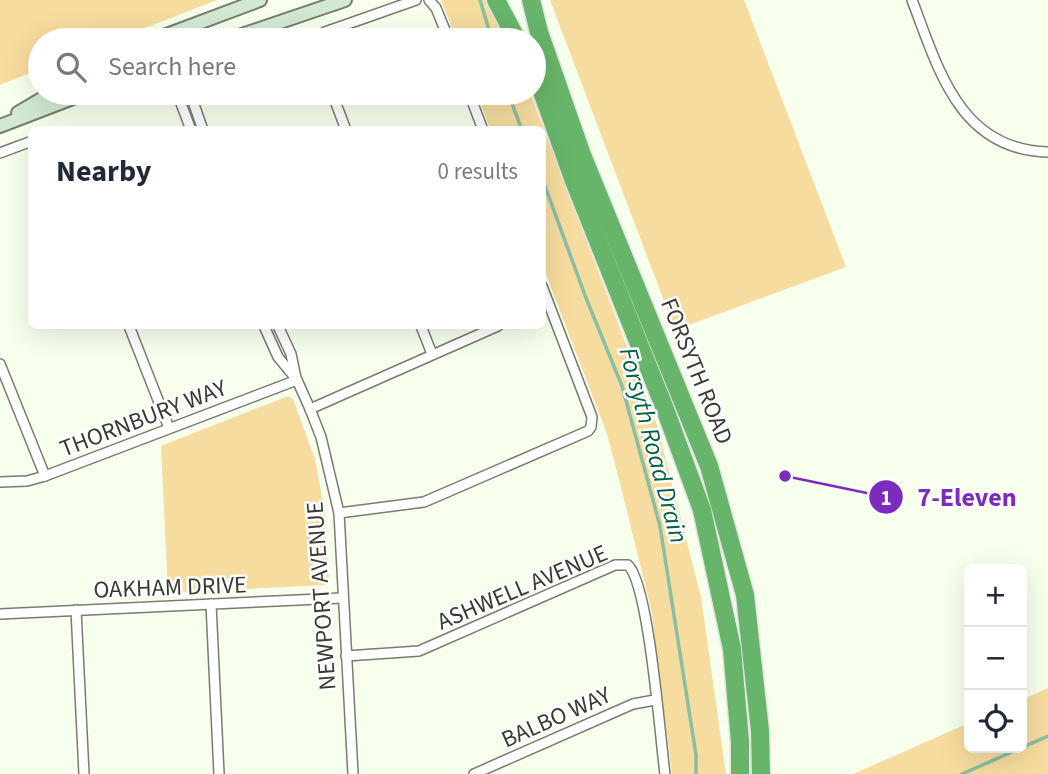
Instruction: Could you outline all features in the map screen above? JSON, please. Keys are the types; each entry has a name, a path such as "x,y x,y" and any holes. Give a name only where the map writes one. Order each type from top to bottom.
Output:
{"highway":[{"path":"496,0 511,28"},
{"path":"510,0 520,28"},
{"name":"FORSYTH ROAD","path":"531,0 538,28"},
{"name":"FORSYTH ROAD","path":"546,52 582,155 709,466 745,595 761,731 761,774"},
{"name":"FORSYTH ROAD","path":"546,103 702,510 732,649 740,774"},
{"path":"732,649 748,627"}],"main road":[{"path":"185,28 260,0"},
{"path":"262,28 345,0"},
{"path":"0,125 32,105"},
{"path":"0,125 54,105"}],"street":[{"path":"336,28 416,0"},
{"path":"429,0 436,8 444,28"},
{"path":"912,0 948,90 968,118 989,134 1013,146 1048,152"},
{"path":"182,105 189,126"},
{"path":"195,105 202,126"},
{"path":"337,105 344,126"},
{"path":"474,105 481,126"},
{"path":"0,153 28,142"},
{"path":"339,513 424,502 592,427 592,417 546,305"},
{"path":"130,329 169,428"},
{"name":"NEWPORT AVENUE","path":"265,329 278,357 297,380"},
{"name":"NEWPORT AVENUE","path":"279,329 321,437 339,513 353,774"},
{"path":"422,329 432,354"},
{"path":"310,409 491,329"},
{"path":"0,364 45,476"},
{"name":"THORNBURY WAY","path":"0,482 27,481 45,476 297,380"},
{"name":"ASHWELL AVENUE","path":"346,656 419,651 615,565 623,564 634,573 648,626 664,774"},
{"name":"OAKHAM DRIVE","path":"0,614 342,598"},
{"path":"211,604 219,774"},
{"path":"76,610 84,774"},
{"name":"BALBO WAY","path":"474,774 633,704 655,700"}],"shaded area":[{"path":"0,0 217,0 145,28 28,28 28,74 0,85"},
{"path":"441,0 491,0 504,28 452,28"},
{"path":"550,0 744,0 846,267 675,330"},
{"path":"481,105 535,105 543,126 489,126"},
{"path":"546,135 657,425 701,597 726,774 672,774 651,609 607,434 546,274"},
{"path":"288,396 293,399 315,459 325,514 329,581 325,585 168,593 161,446"},
{"path":"1048,688 1048,774 853,774 964,725 964,753 1027,753 1027,698"}],"waterway":[{"name":"Forsyth Road Drain","path":"480,0 488,28"},
{"name":"Forsyth Road Drain","path":"513,105 520,126"},
{"name":"Forsyth Road Drain","path":"546,189 622,386 660,526 696,755 696,774"},
{"path":"962,774 1048,736"}],"place":[{"name":"7-Eleven","path":"785,476"}]}
